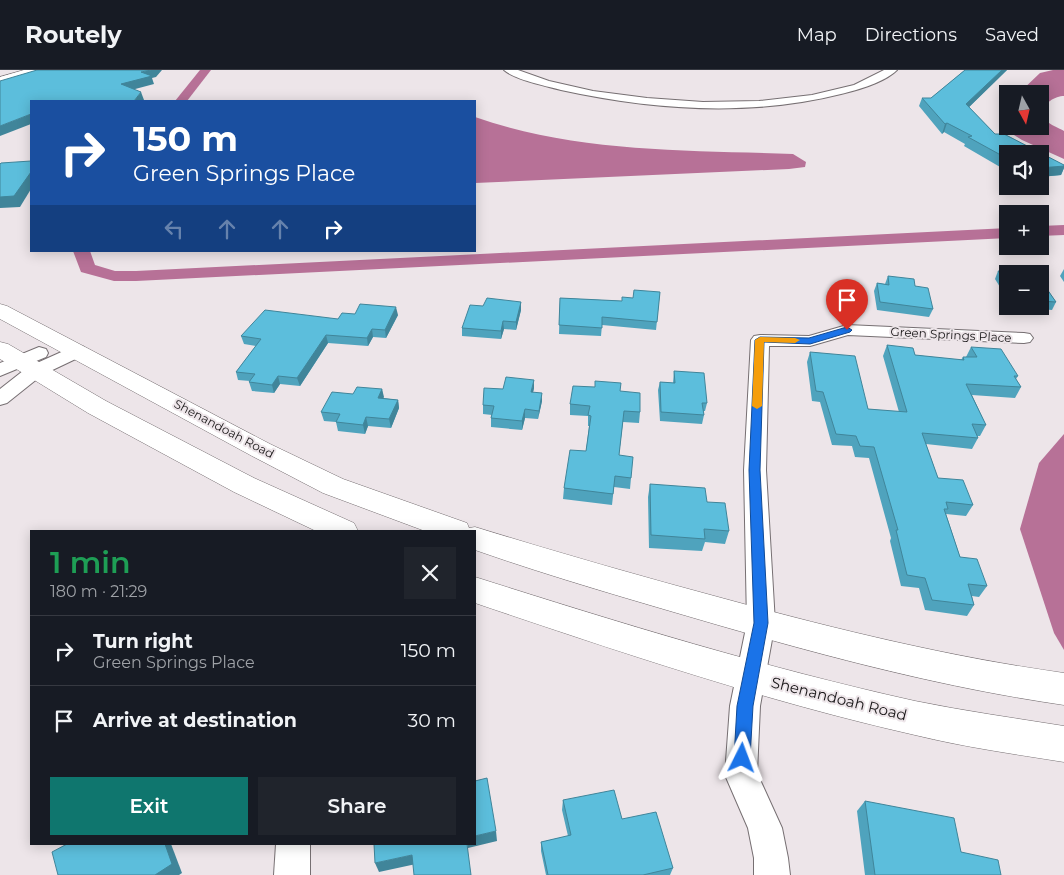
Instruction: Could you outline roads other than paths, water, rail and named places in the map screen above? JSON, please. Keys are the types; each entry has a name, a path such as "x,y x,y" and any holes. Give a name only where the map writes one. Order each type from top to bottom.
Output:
{"street":[{"path":"0,81 36,70"},
{"path":"509,70 542,83 594,95 657,102 723,104 788,101 825,95 864,85 892,70"},
{"name":"Shenandoah Road","path":"0,310 261,450 333,486 453,530"},
{"name":"Green Springs Place","path":"761,623 755,470 760,340 810,341 847,330 1024,338"},
{"path":"14,363 70,347"},
{"path":"0,399 14,363"},
{"path":"14,363 244,485 341,530"},
{"path":"476,538 544,562 886,657 1024,684 1064,689"},
{"name":"Shenandoah Road","path":"476,590 638,644 750,676 915,718 1064,744"},
{"path":"761,623 745,706 741,776 754,800 765,828 771,858 772,875"},
{"path":"292,875 293,845"}],"waterway":[{"path":"182,100 206,70"},
{"path":"1049,231 1064,230"},
{"path":"81,252 87,268 114,276 136,276 999,233"}]}
